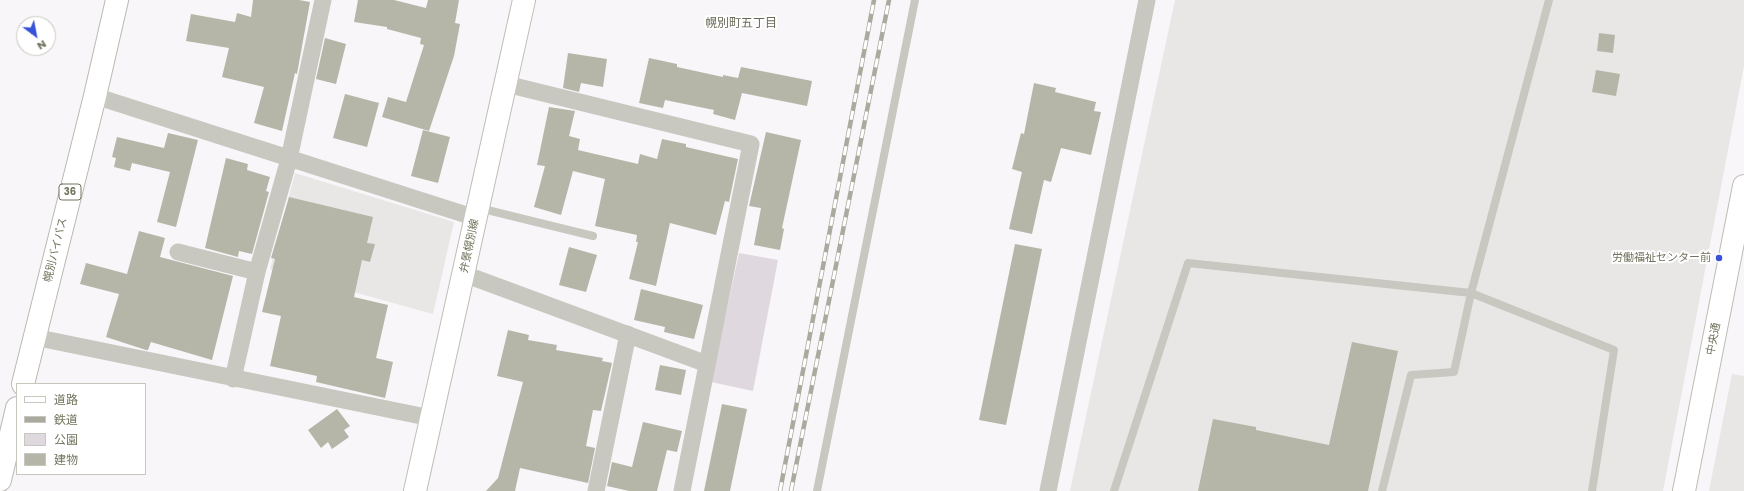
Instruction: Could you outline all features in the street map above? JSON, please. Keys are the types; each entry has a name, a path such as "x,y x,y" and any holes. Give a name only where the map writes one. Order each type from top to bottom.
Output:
{"main road":[{"name":"幌別バイパス","path":"23,383 95,96 117,0"},
{"name":"弁景幌別線","path":"415,491 524,0"},
{"name":"中央通","path":"1684,491 1744,186"},
{"path":"0,480 16,412"}],"street":[{"path":"233,379 257,272 289,159 323,0"},
{"path":"1048,491 1147,0"},
{"path":"506,84 751,144 682,491"},
{"path":"95,96 289,159 477,213"},
{"path":"178,252 257,272"},
{"path":"464,274 707,364"},
{"path":"596,491 628,334"},
{"path":"34,337 233,379 431,418"}],"lane":[{"path":"817,491 915,0"},
{"path":"1382,491 1411,376 1454,372 1471,293 1549,0"},
{"path":"477,213 593,236"},
{"path":"1114,491 1188,263 1471,293 1614,350 1592,491"}],"shaded area":[{"path":"1175,0 1744,0 1744,66 1663,491 1070,491"},
{"path":"295,173 454,222 433,314 270,269"},
{"path":"1732,374 1744,376 1744,491 1709,491"}],"green space":[{"path":"739,253 778,260 753,391 711,382"}],"building":[{"path":"253,0 299,0 310,2 297,74 295,73 282,131 254,123 264,87 222,77 229,48 186,41 191,14 235,22 237,13 251,17"},
{"path":"358,0 394,0 426,8 428,0 459,0 455,23 460,24 454,56 429,131 382,117 388,97 406,102 424,45 420,44 421,38 387,29 387,27 354,22"},
{"path":"1599,33 1615,35 1613,53 1597,51"},
{"path":"325,38 346,44 336,84 316,79"},
{"path":"568,53 607,59 603,87 581,83 579,92 563,88"},
{"path":"649,58 677,64 677,67 723,77 723,75 738,78 741,67 812,81 807,106 742,93 735,120 713,114 714,110 665,100 663,108 639,103"},
{"path":"1596,70 1620,74 1616,96 1592,92"},
{"path":"1034,83 1056,88 1055,92 1096,102 1094,111 1101,112 1091,155 1061,148 1051,182 1044,180 1032,234 1009,229 1022,172 1012,169 1021,133 1024,134"},
{"path":"345,94 379,103 367,147 333,138"},
{"path":"549,107 575,111 569,136 580,139 578,150 638,164 640,154 657,159 662,139 686,144 686,147 738,159 729,202 725,201 716,235 670,223 656,286 629,279 638,242 636,242 637,235 595,226 605,179 573,171 561,215 534,207 545,166 537,165"},
{"path":"423,130 450,137 438,183 411,176"},
{"path":"766,132 801,140 782,228 784,229 780,250 754,245 761,208 749,206"},
{"path":"168,133 198,140 176,227 157,222 170,172 132,163 130,171 114,167 116,158 112,157 117,137 164,148"},
{"path":"226,158 248,164 247,170 270,177 266,191 269,192 252,254 239,251 238,257 205,248"},
{"path":"289,197 373,217 367,243 375,244 370,262 362,260 354,297 388,305 376,358 393,362 385,398 316,382 317,376 270,366 281,316 262,312 275,259 271,258"},
{"path":"139,231 165,238 160,257 233,276 212,360 151,342 148,350 146,350 106,337 119,294 80,284 86,263 127,274"},
{"path":"1015,244 1042,249 1006,425 979,420"},
{"path":"569,247 597,255 586,292 559,285"},
{"path":"641,289 703,305 694,339 664,332 665,327 634,320"},
{"path":"508,330 529,335 528,340 557,345 556,350 603,358 602,361 612,363 601,411 593,410 586,446 595,448 588,483 520,468 515,491 486,491 498,478 523,382 497,376"},
{"path":"1352,342 1398,351 1368,491 1198,491 1213,419 1256,427 1256,430 1329,445"},
{"path":"660,365 686,370 681,395 655,390"},
{"path":"722,404 747,409 730,491 704,491"},
{"path":"337,409 350,426 344,430 349,437 332,449 328,442 321,448 308,430"},
{"path":"643,422 682,431 677,452 667,450 657,491 629,491 607,486 612,462 632,467"}],"railway":[{"path":"780,491 874,0"},
{"path":"791,491 889,0"}],"place":[{"name":"労働福祉センター前","path":"1719,258"}],"district":[{"name":"幌別町五丁目","path":"741,24"}]}
